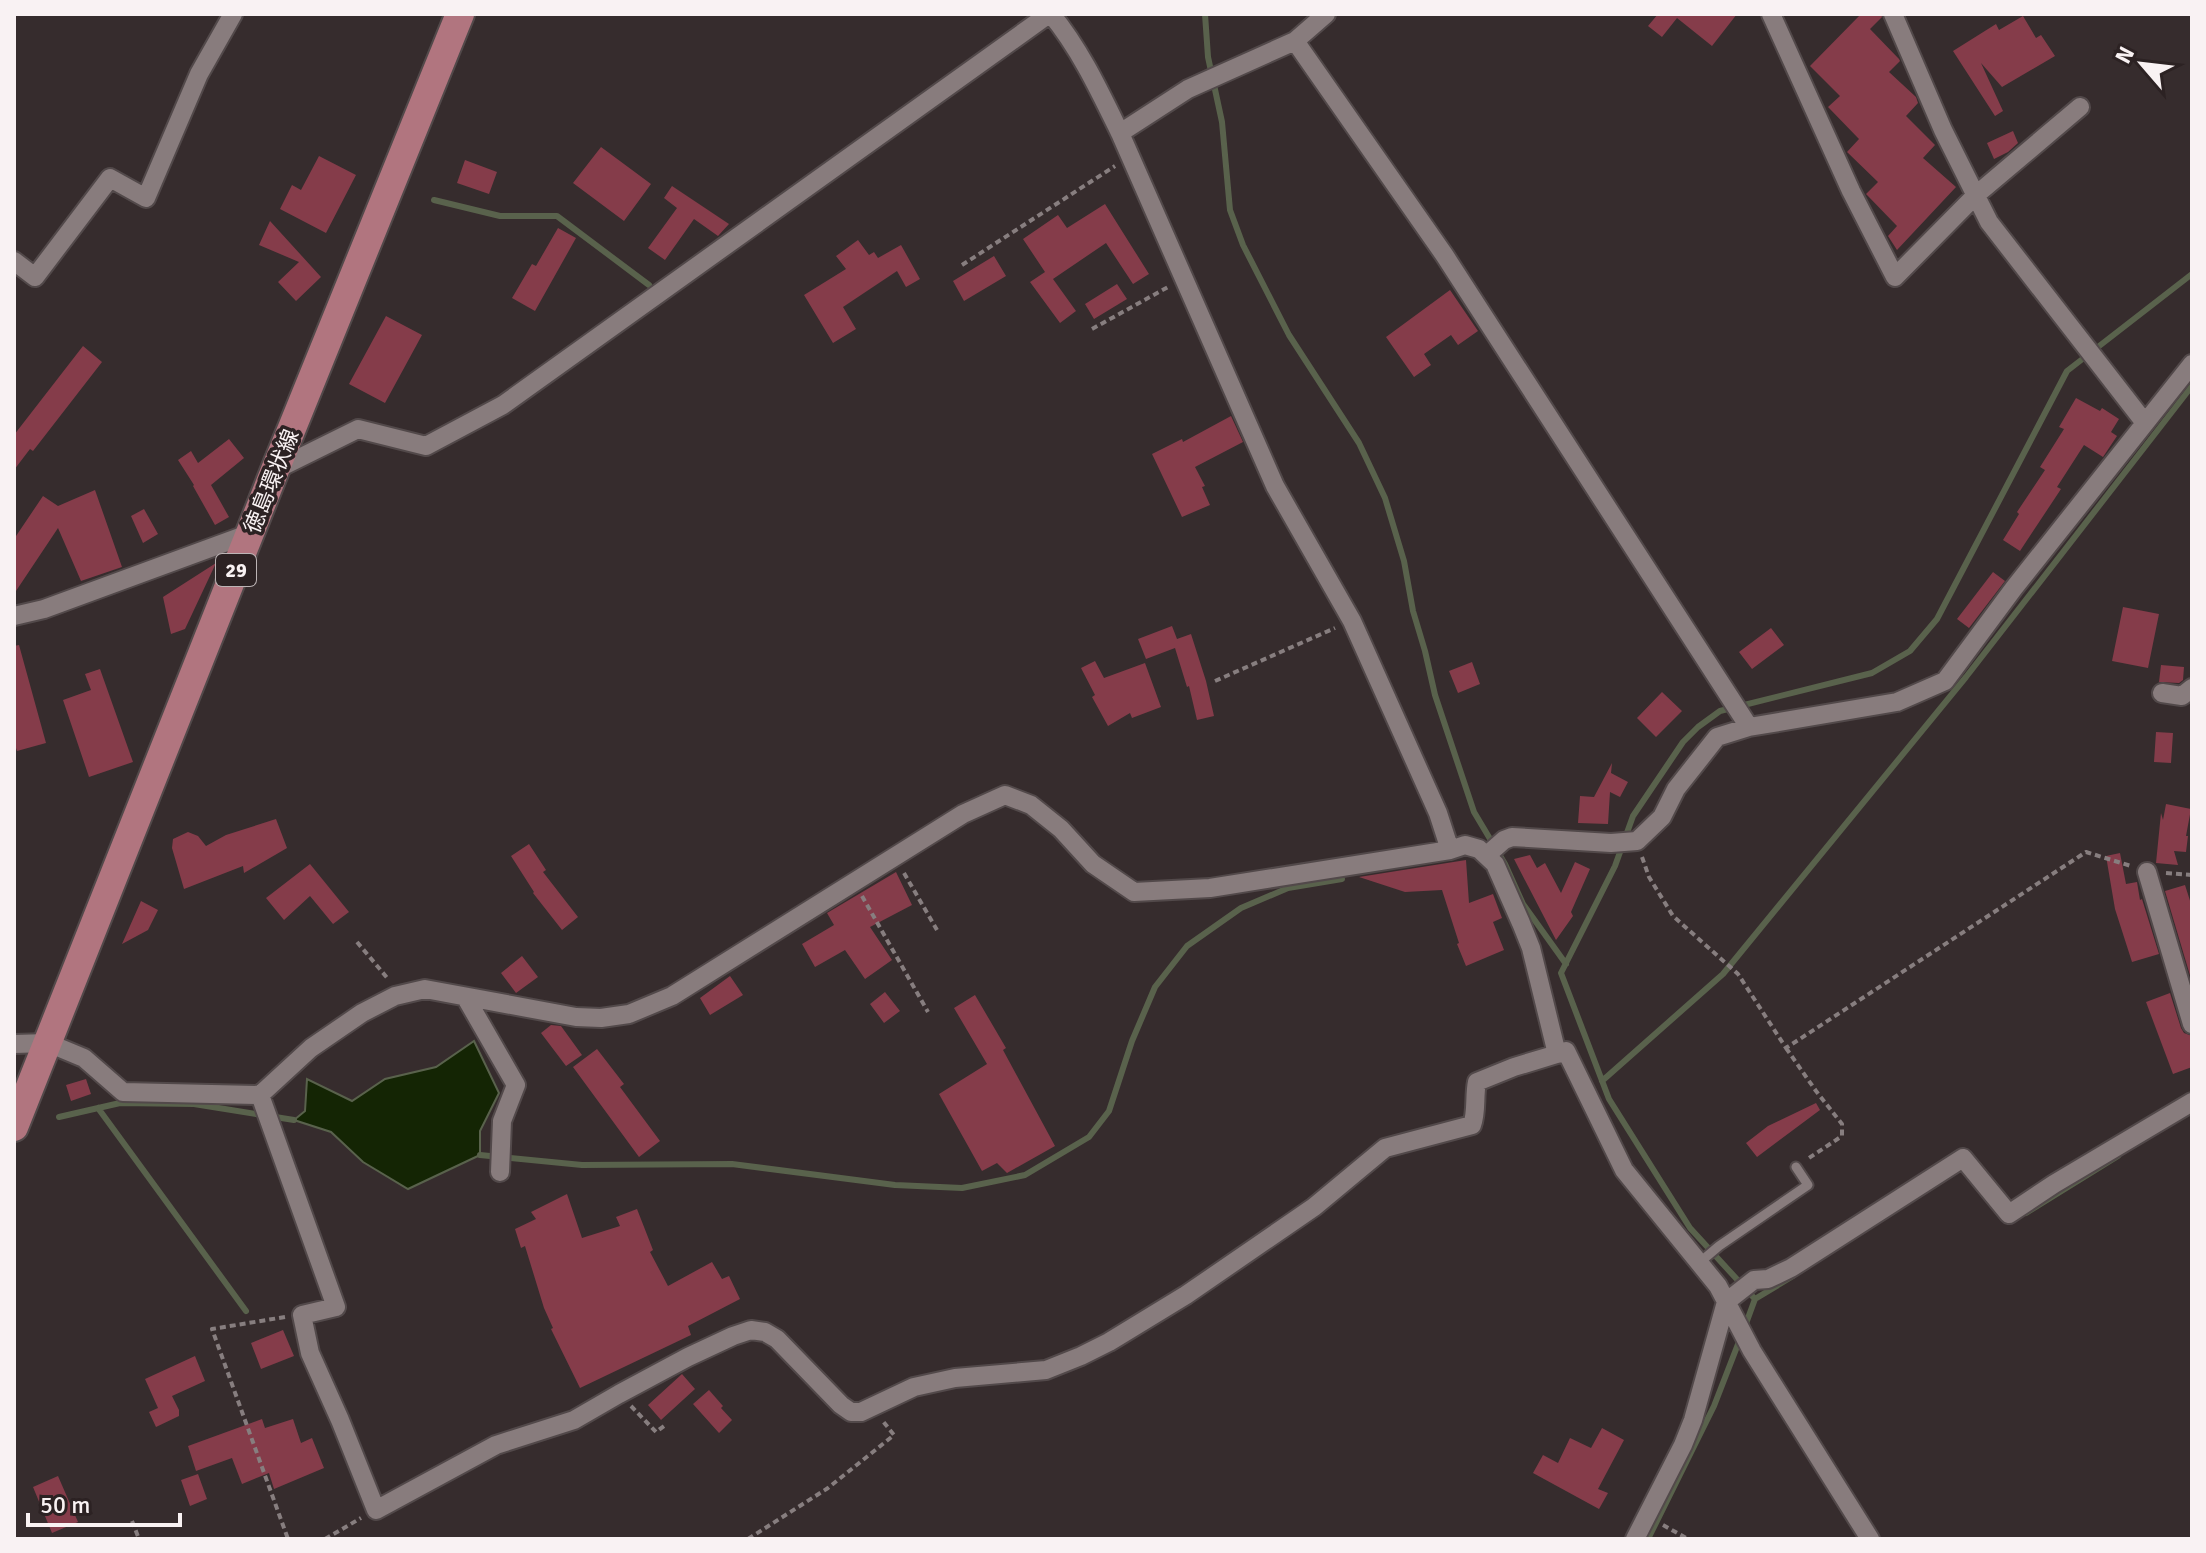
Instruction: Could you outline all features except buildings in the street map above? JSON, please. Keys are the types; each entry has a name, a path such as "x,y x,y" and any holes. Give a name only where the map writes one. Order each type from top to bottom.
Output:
{"main road":[{"name":"徳島環状線","path":"14,1127 460,14"}],"street":[{"path":"14,261 35,277 110,178 146,198 199,74 233,14"},
{"path":"275,470 358,429 426,446 503,405 1050,14 1096,84 1120,133 1275,486 1352,621 1438,813 1450,850"},
{"path":"1120,133 1188,89 1295,41 1326,14"},
{"path":"1771,14 1851,191 1895,277 1976,195 2080,107"},
{"path":"1893,14 1943,130 1989,222 2145,423"},
{"path":"1295,41 1445,256 1740,714"},
{"path":"14,1044 48,1043 84,1058 123,1092 260,1095 311,1048 362,1013 401,995 425,989 576,1017 601,1018 629,1014 672,996 963,814 1005,795 1031,805 1061,829 1093,864 1134,892 1210,888 1450,850 1465,845 1494,849 1512,837 1625,842 1662,817 1676,789 1717,737 1740,714 1897,702 1945,681 2014,588 2192,364"},
{"path":"18,612 44,609 251,533"},
{"path":"2162,693 2182,696 2192,688"},
{"path":"1494,849 1495,864 1531,948 1557,1054"},
{"path":"2147,872 2192,1024"},
{"path":"466,998 516,1085 502,1121 500,1172"},
{"path":"260,1095 336,1307 302,1315 310,1353 376,1510 496,1445 574,1420 688,1357 751,1330 765,1332 777,1339 851,1412 861,1412 914,1387 955,1378 1046,1370 1095,1349 1186,1295 1314,1207 1385,1148 1472,1125 1477,1082 1566,1051 1624,1170 1730,1298 1746,1340 1870,1539"},
{"path":"1635,1539 1693,1420 1730,1298 1754,1280 1768,1279 1791,1268 1963,1158 2009,1214 2192,1102"}],"lane":[{"path":"1702,1261 1808,1185 1796,1167"}],"path":[{"path":"962,265 1130,156"},
{"path":"1092,329 1184,278"},
{"path":"1215,681 1352,621"},
{"path":"1625,842 1673,916 1738,974 1786,1048 1842,1124 1842,1136 1796,1167"},
{"path":"1786,1048 2086,852 2147,872 2192,875"},
{"path":"894,857 937,930"},
{"path":"855,882 928,1012"},
{"path":"357,942 401,995"},
{"path":"288,1539 212,1329 302,1315"},
{"path":"619,1394 656,1432 664,1426"},
{"path":"748,1539 828,1488 894,1435 870,1407"},
{"path":"325,1539 376,1510"},
{"path":"132,1521 139,1539"},
{"path":"1673,1530 1688,1539"}],"shaded area":[{"path":"474,1041 499,1093 480,1131 480,1155 408,1189 363,1162 331,1132 294,1120 305,1111 307,1079 352,1101 385,1079 436,1067"}],"waterway":[{"path":"1205,14 1208,57 1222,122 1230,210 1243,245 1289,335 1359,443 1385,498 1404,561 1413,611 1435,695 1474,812 1505,864 1523,904 1566,964"},
{"path":"434,200 500,216 557,216 649,285"},
{"path":"1744,1329 1755,1299 1690,1228 1609,1099 1561,973 1615,866 1633,816 1683,742 1720,711 1872,673 1910,651 1937,619 2067,371 2192,274"},
{"path":"1602,1081 1723,974 1966,677 2192,386"},
{"path":"480,1155 582,1165 732,1164 895,1185 962,1188 1025,1175 1089,1137 1109,1111 1132,1041 1155,987 1187,946 1241,908 1288,888 1342,879"},
{"path":"59,1117 120,1103 194,1104 294,1120"},
{"path":"98,1108 246,1311"},
{"path":"2026,1213 2118,1156"},
{"path":"1755,1299 1793,1276"},
{"path":"1648,1539 1714,1406 1740,1339"}]}
